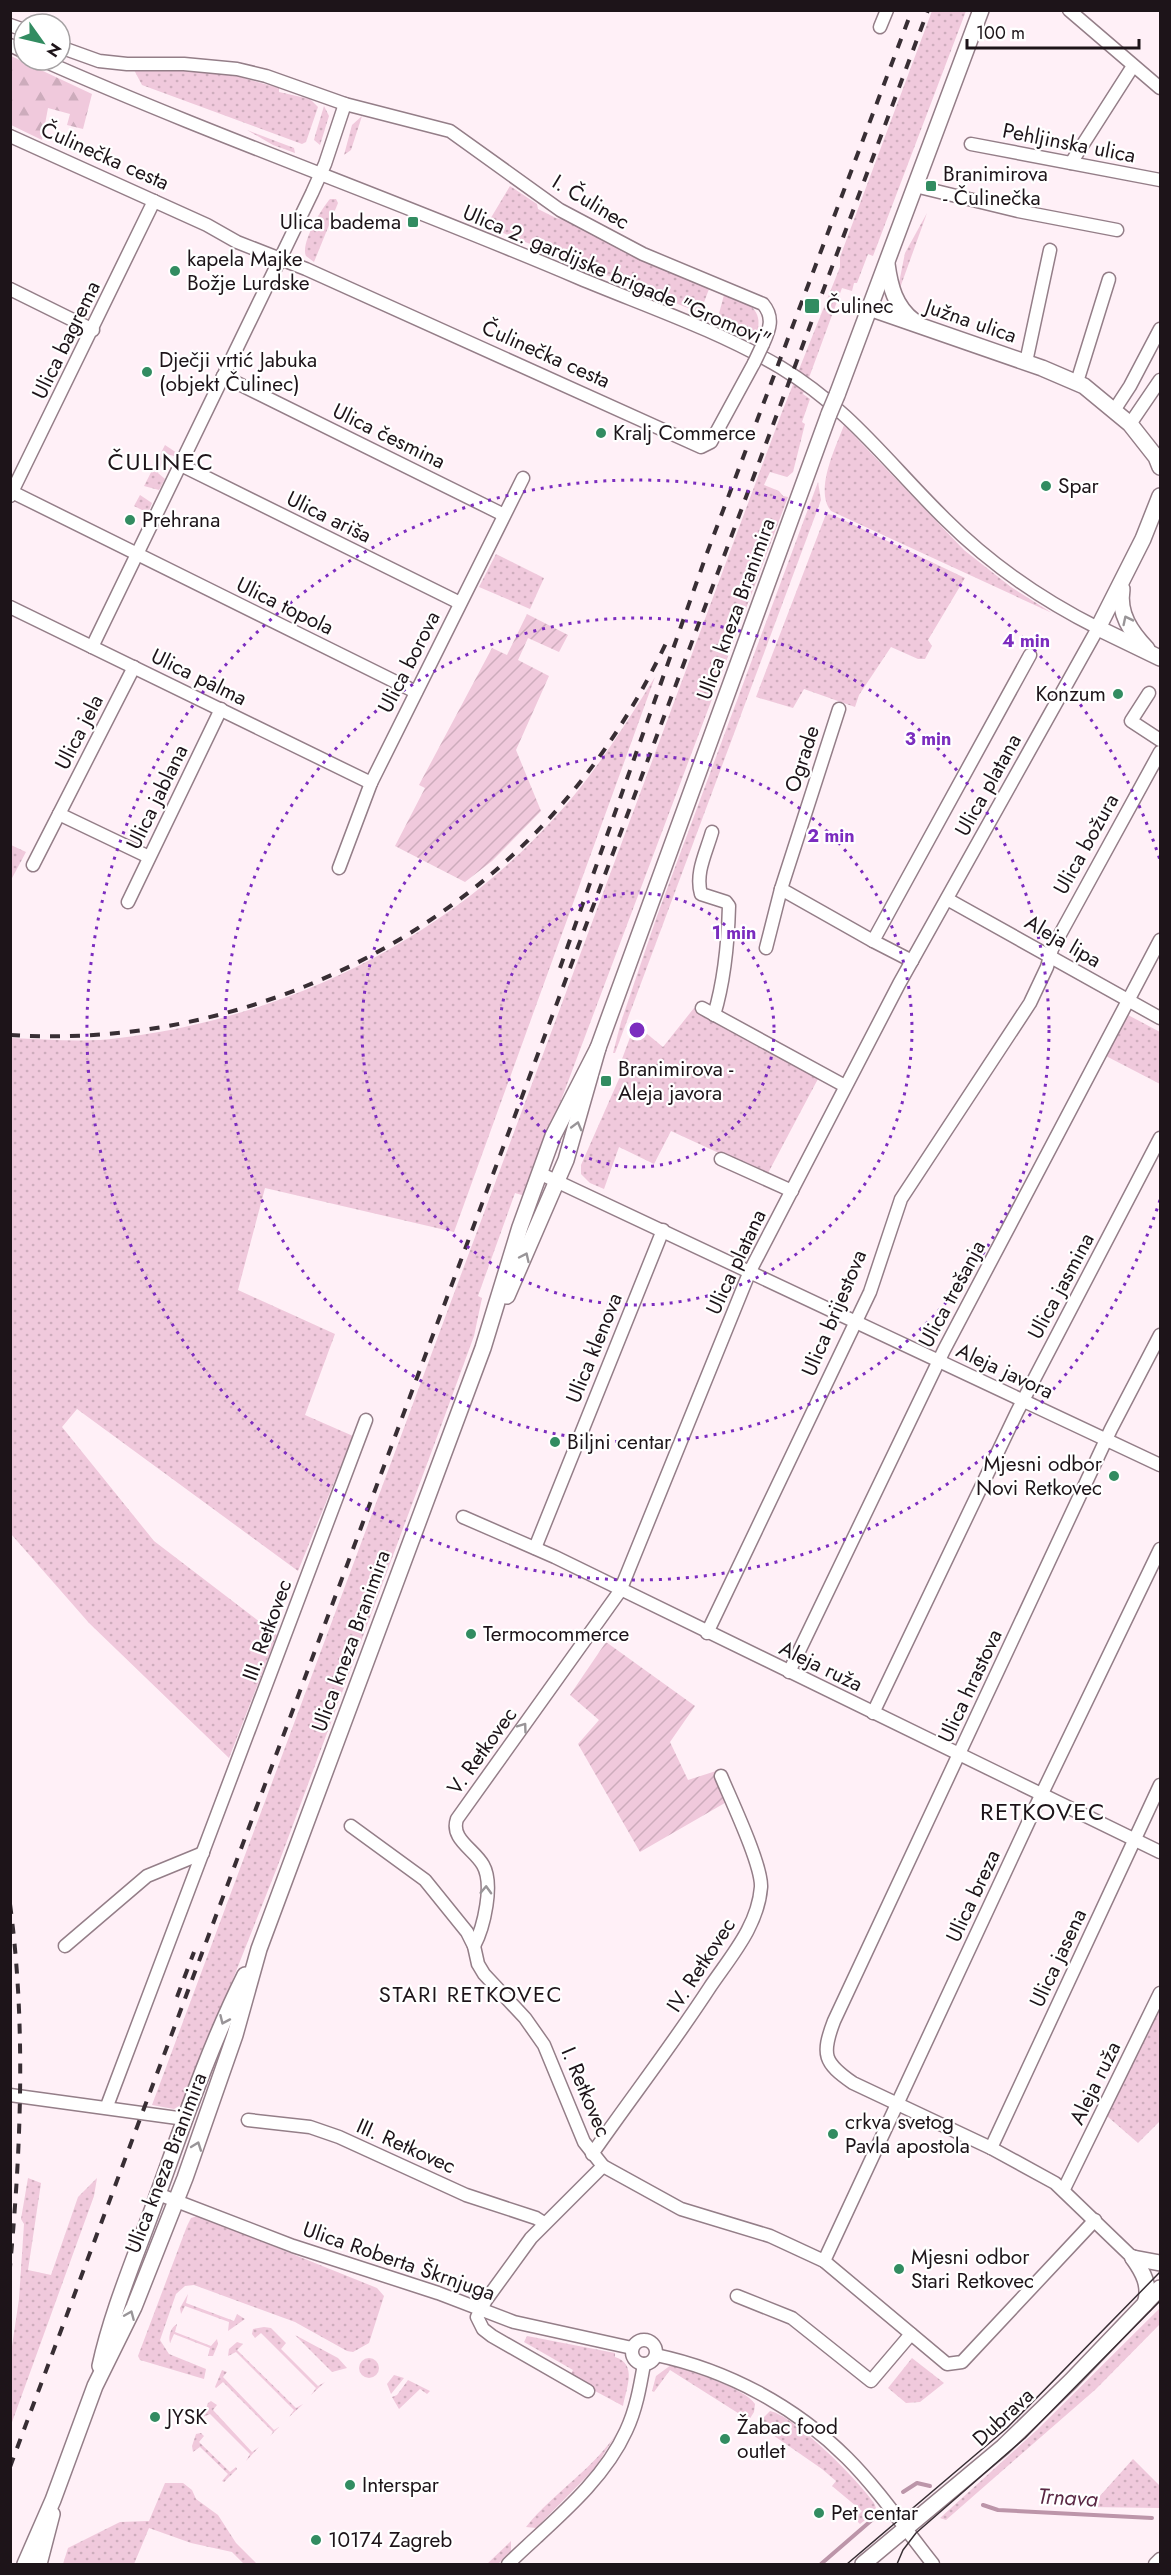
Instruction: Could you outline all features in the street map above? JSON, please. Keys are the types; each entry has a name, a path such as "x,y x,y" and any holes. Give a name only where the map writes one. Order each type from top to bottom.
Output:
{"main road":[{"name":"Ulica kneza Branimira","path":"483,1348 535,1236 573,1141 598,1048 829,414 981,10"},
{"path":"887,261 892,289 899,307 918,325"},
{"name":"Južna ulica","path":"869,308 1077,382 1095,393 1130,424 1161,467"},
{"path":"1156,656 1098,628 1124,580 1161,496"},
{"path":"1124,580 1120,600 1122,612 1132,631 1156,656"},
{"name":"Ulica kneza Branimira","path":"95,2386 127,2323 177,2200 235,2035 259,1949 483,1348 539,1173 553,1136 598,1048"},
{"name":"Ulica kneza Branimira","path":"25,2565 53,2499 95,2386 110,2330 185,2119 220,2028 259,1949"},
{"path":"1133,2258 1161,2263"},
{"path":"1133,2258 1145,2278 1148,2292 1145,2304"},
{"name":"Dubrava","path":"863,2565 1020,2431 1161,2288"},
{"name":"Ulica kneza Branimira","path":"39,2565 49,2528 53,2499"}],"street":[{"path":"880,27 887,10"},
{"path":"1069,10 1161,88"},
{"name":"I. Čulinec","path":"72,51 99,61 127,64 184,64 237,69 266,76 345,104 450,131 560,210 643,254 757,300 767,308 771,322 753,363"},
{"path":"1071,163 1133,66"},
{"path":"71,72 202,127 321,173"},
{"path":"92,647 321,173 345,104"},
{"name":"Čulinečka cesta","path":"10,136 207,225 246,247 280,258 701,447 711,442 753,363"},
{"name":"Pehljinska ulica","path":"971,144 1161,180"},
{"name":"Ulica 2. gardijske brigade \"Gromovi\"","path":"321,173 722,338 779,366 808,385 855,423 926,500 978,549 1030,588 1098,628"},
{"path":"915,186 1018,211 1117,230"},
{"name":"Ulica bagrema","path":"11,494 154,201"},
{"name":"Južna ulica","path":"1026,362 1050,250"},
{"path":"1077,382 1109,279"},
{"path":"10,289 93,330"},
{"path":"1115,409 1161,329"},
{"name":"Ulica česmina","path":"223,376 504,515"},
{"path":"1130,424 1161,380"},
{"name":"Ulica ariša","path":"181,465 460,603"},
{"name":"Ulica borova","path":"339,868 370,783 523,478"},
{"name":"Ulica topola","path":"11,494 416,692"},
{"name":"Ulica palma","path":"10,607 370,783"},
{"name":"Ulica platana","path":"621,1590 750,1271 912,962 1098,628"},
{"name":"Ulica platana","path":"873,941 1030,654"},
{"name":"Ulica jela","path":"33,865 134,667"},
{"path":"1149,693 1131,721 1161,740"},
{"name":"Ograde","path":"766,948 781,889 839,709"},
{"name":"Ulica jablana","path":"128,902 220,710"},
{"name":"Ulica božura","path":"1049,958 1085,886 1161,752"},
{"path":"59,814 150,857"},
{"path":"712,832 699,876 699,887 701,894 726,902 729,906 723,986 714,1015"},
{"path":"781,889 912,962"},
{"name":"Aleja lipa","path":"947,899 1049,958 1161,1018"},
{"name":"Ulica trešanja","path":"789,1672 939,1361 1161,940"},
{"name":"Ulica brijestova","path":"707,1633 876,1276 888,1231 904,1193 1030,1003 1049,958"},
{"path":"702,1008 845,1086"},
{"name":"Ulica jasmina","path":"873,1713 1023,1401 1161,1138"},
{"path":"721,1159 792,1191"},
{"name":"Aleja javora","path":"539,1173 1161,1465"},
{"name":"Ulica klenova","path":"535,1548 663,1230"},
{"name":"Ulica hrastova","path":"898,2104 853,2083 834,2070 826,2057 826,2042 1107,1440 1161,1335"},
{"name":"III. Retkovec","path":"108,2106 366,1420"},
{"name":"Aleja ruža","path":"463,1517 535,1548 1161,1852"},
{"name":"Ulica breza","path":"824,2261 1042,1795 1161,1549"},
{"name":"V. Retkovec","path":"474,1946 484,1923 488,1884 482,1864 457,1835 454,1827 457,1819 621,1590"},
{"name":"IV. Retkovec","path":"592,2154 691,2018 740,1945 758,1905 761,1885 759,1869 721,1776"},
{"name":"Ulica jasena","path":"991,2148 1161,1785"},
{"name":"I. Retkovec","path":"351,1826 425,1880 467,1932 474,1946 478,1964 484,1974 525,2018 544,2044 584,2142 603,2166 681,2209 770,2236 824,2261 947,2364 962,2362 1095,2220"},
{"path":"65,1946 147,1875 202,1853"},
{"name":"Aleja ruža","path":"1064,2189 1161,1993"},
{"path":"10,2095 108,2106 185,2119"},
{"path":"898,2104 991,2148 1064,2189 1133,2258"},
{"name":"III. Retkovec","path":"248,2120 310,2127 339,2137 466,2195 536,2218 544,2223"},
{"path":"588,2391 492,2336 478,2322 477,2317 481,2308 544,2223 603,2166"},
{"name":"Ulica Roberta Škrnjuga","path":"158,2194 293,2246 481,2308 529,2327 632,2348"},
{"path":"737,2296 792,2318 871,2381 911,2334"},
{"path":"639,2340 646,2340 653,2343 656,2355 652,2361 644,2364 634,2359 632,2348 639,2340"},
{"path":"656,2355 688,2362 736,2381 799,2418 848,2459 933,2565"},
{"path":"508,2565 575,2499 613,2453 633,2414 644,2364"},
{"path":"1155,2565 1161,2559"}],"green space":[{"path":"932,11 966,11 873,256 868,254 852,291 842,288 803,394 810,399 802,422 805,424 793,472 787,477 770,472 764,485 788,497 525,1196 515,1193 478,1296 482,1298 474,1336 278,1865 184,2103 174,2109 152,2105 782,412 840,267 840,257"},
{"path":"11,56 12,72 45,72 92,94 83,129 67,125 70,114 48,108 42,140 11,125"},
{"path":"133,68 211,69 279,88 279,92 310,99 318,107 306,142 302,144 142,85"},
{"path":"324,106 329,116 320,145 314,140"},
{"path":"362,116 351,150 344,155 352,125"},
{"path":"247,130 294,148 295,153 273,145"},
{"path":"510,186 537,204 538,209 556,218 573,221 704,285 709,289 700,313 486,226"},
{"path":"330,199 336,199 338,203 314,262 306,256 306,243 317,218"},
{"path":"927,213 900,288 898,288 905,253"},
{"path":"724,295 748,304 757,314 758,329 755,338 717,321"},
{"path":"844,425 964,550 1011,587 1052,613 831,511 826,502 826,480 828,468"},
{"path":"165,445 177,453 174,456 166,454 158,473 165,479 159,490 144,486"},
{"path":"818,482 821,500 615,1053 613,1053 621,1022 657,916"},
{"path":"140,495 152,503 148,513 134,506"},
{"path":"826,514 833,515 965,578 928,640 932,646 925,659 918,659 891,647 859,695 855,707 804,689 793,708 756,697"},
{"path":"496,554 544,578 530,609 479,587"},
{"path":"527,614 568,635 559,652 528,638 518,660 549,676 516,750 541,811 492,861 465,882 395,846 425,788 419,785 492,648 507,655"},
{"path":"655,677 454,1232 265,1188 238,1290 335,1334 305,1415 353,1436 298,1571 77,1409 62,1427 154,1541 277,1635 229,1758 89,1623 11,1534 11,1038 92,1040 181,1028 242,1012 302,991 359,965 414,935 466,899 514,859 558,814 585,782"},
{"path":"11,845 26,852 11,880"},
{"path":"694,1008 819,1077 767,1175 671,1131 654,1164 619,1147 604,1189 590,1183 581,1174 581,1165 622,1072 622,1059 635,1024 663,1047"},
{"path":"1128,1015 1160,1032 1160,1084 1106,1056"},
{"path":"606,1642 695,1706 670,1742 688,1780 716,1771 730,1800 640,1852 578,1744 599,1720 570,1695"},
{"path":"1160,2004 1160,2121 1138,2143 1107,2116"},
{"path":"28,2178 41,2183 28,2270 51,2275 78,2197 97,2178 94,2196 11,2425 11,2353 19,2299 24,2224 21,2219"},
{"path":"198,2216 377,2288 384,2296 369,2343 353,2352 347,2351 295,2322 194,2285 185,2286 176,2294 160,2340 169,2354 206,2369 204,2379 140,2360 138,2356 187,2226 191,2218"},
{"path":"188,2294 186,2303 234,2321 237,2314 245,2319 228,2331 229,2322 185,2306 181,2314 180,2308"},
{"path":"1160,2308 1160,2324 1096,2389 946,2520 940,2518 1037,2430"},
{"path":"177,2324 175,2332 211,2346 217,2339 218,2344 213,2356 208,2356 210,2348 174,2334 170,2343 170,2332"},
{"path":"271,2328 286,2343 281,2349 318,2386 325,2382 311,2395 316,2388 261,2333 255,2338 252,2334 253,2329"},
{"path":"295,2335 338,2358 347,2368 332,2372"},
{"path":"527,2336 615,2353 615,2357 622,2360 628,2371 628,2385 623,2406 569,2377 573,2370 524,2342"},
{"path":"237,2342 243,2344 237,2350 296,2408 303,2404 289,2417 294,2410 236,2352 228,2356 229,2349"},
{"path":"369,2358 376,2361 379,2368 376,2375 369,2378 362,2375 359,2368 362,2361"},
{"path":"912,2358 944,2383 920,2402 906,2403 888,2388"},
{"path":"671,2365 717,2381 749,2398 755,2404 754,2412 749,2420 670,2370 654,2392 652,2391 656,2376"},
{"path":"222,2370 227,2372 223,2377 274,2430 279,2427 270,2436 273,2432 223,2382 215,2387"},
{"path":"394,2375 404,2378 391,2394 387,2384"},
{"path":"408,2380 430,2391 427,2394 420,2389 399,2409 392,2397 397,2395"},
{"path":"211,2401 217,2405 213,2410 252,2452 259,2447 246,2461 250,2454 210,2414 203,2417"},
{"path":"770,2411 795,2424 855,2480 874,2503 876,2508 871,2512 873,2514 860,2524 855,2519 862,2511 832,2486 836,2481 760,2426"},
{"path":"618,2431 595,2468 536,2528 526,2527 549,2502 598,2457"},
{"path":"201,2433 204,2436 199,2442 230,2472 236,2467 237,2469 224,2482 222,2481 228,2474 200,2447 193,2452 192,2446 196,2434"},
{"path":"1133,2459 1160,2486 1160,2508 1090,2507"},
{"path":"165,2483 183,2483 192,2490 196,2499 218,2515 236,2543 257,2564 244,2564 232,2552 191,2543 149,2528 134,2564 63,2564 68,2548 120,2522 149,2521"},
{"path":"511,2541 511,2551 498,2564 487,2564"}],"waterway":[{"name":"Trnava","path":"903,2492 917,2483 930,2486"},
{"name":"Trnava","path":"983,2505 998,2510 1152,2518"},
{"name":"Trnava","path":"821,2564 873,2519"}],"tram line":[{"path":"847,2564 1007,2428 1160,2272"},
{"path":"897,2564 903,2550 916,2533 1025,2438 1160,2301"}],"railway":[{"path":"560,968 707,553 912,10"},
{"path":"10,2467 928,10"},
{"path":"10,1035 90,1035 169,1026 246,1007 321,980 392,944 458,900 519,849 573,791 625,719 667,641"},
{"path":"10,1904 20,2040 17,2177 10,2267"},
{"path":"177,1997 194,1952"}],"place":[{"name":"Branimirova - Čulinečka","path":"931,186"},
{"name":"Ulica badema","path":"413,222"},
{"name":"kapela Majke Božje Lurdske","path":"175,271"},
{"name":"Čulinec","path":"812,306"},
{"name":"Dječji vrtić Jabuka (objekt Čulinec)","path":"147,372"},
{"name":"Kralj Commerce","path":"601,433"},
{"name":"Spar","path":"1046,486"},
{"name":"Prehrana","path":"130,520"},
{"name":"Konzum","path":"1118,694"},
{"name":"Branimirova - Aleja javora","path":"606,1081"},
{"name":"Biljni centar","path":"555,1442"},
{"name":"Mjesni odbor Novi Retkovec","path":"1114,1476"},
{"name":"Termocommerce","path":"471,1634"},
{"name":"crkva svetog Pavla apostola","path":"833,2134"},
{"name":"Mjesni odbor Stari Retkovec","path":"899,2269"},
{"name":"JYSK","path":"155,2417"},
{"name":"Žabac food outlet","path":"725,2439"},
{"name":"Interspar","path":"350,2485"},
{"name":"Pet centar","path":"819,2513"},
{"name":"10174 Zagreb","path":"316,2540"}],"district":[{"name":"ČULINEC","path":"161,461"},
{"name":"RETKOVEC","path":"1043,1811"},
{"name":"STARI RETKOVEC","path":"471,1994"}]}
